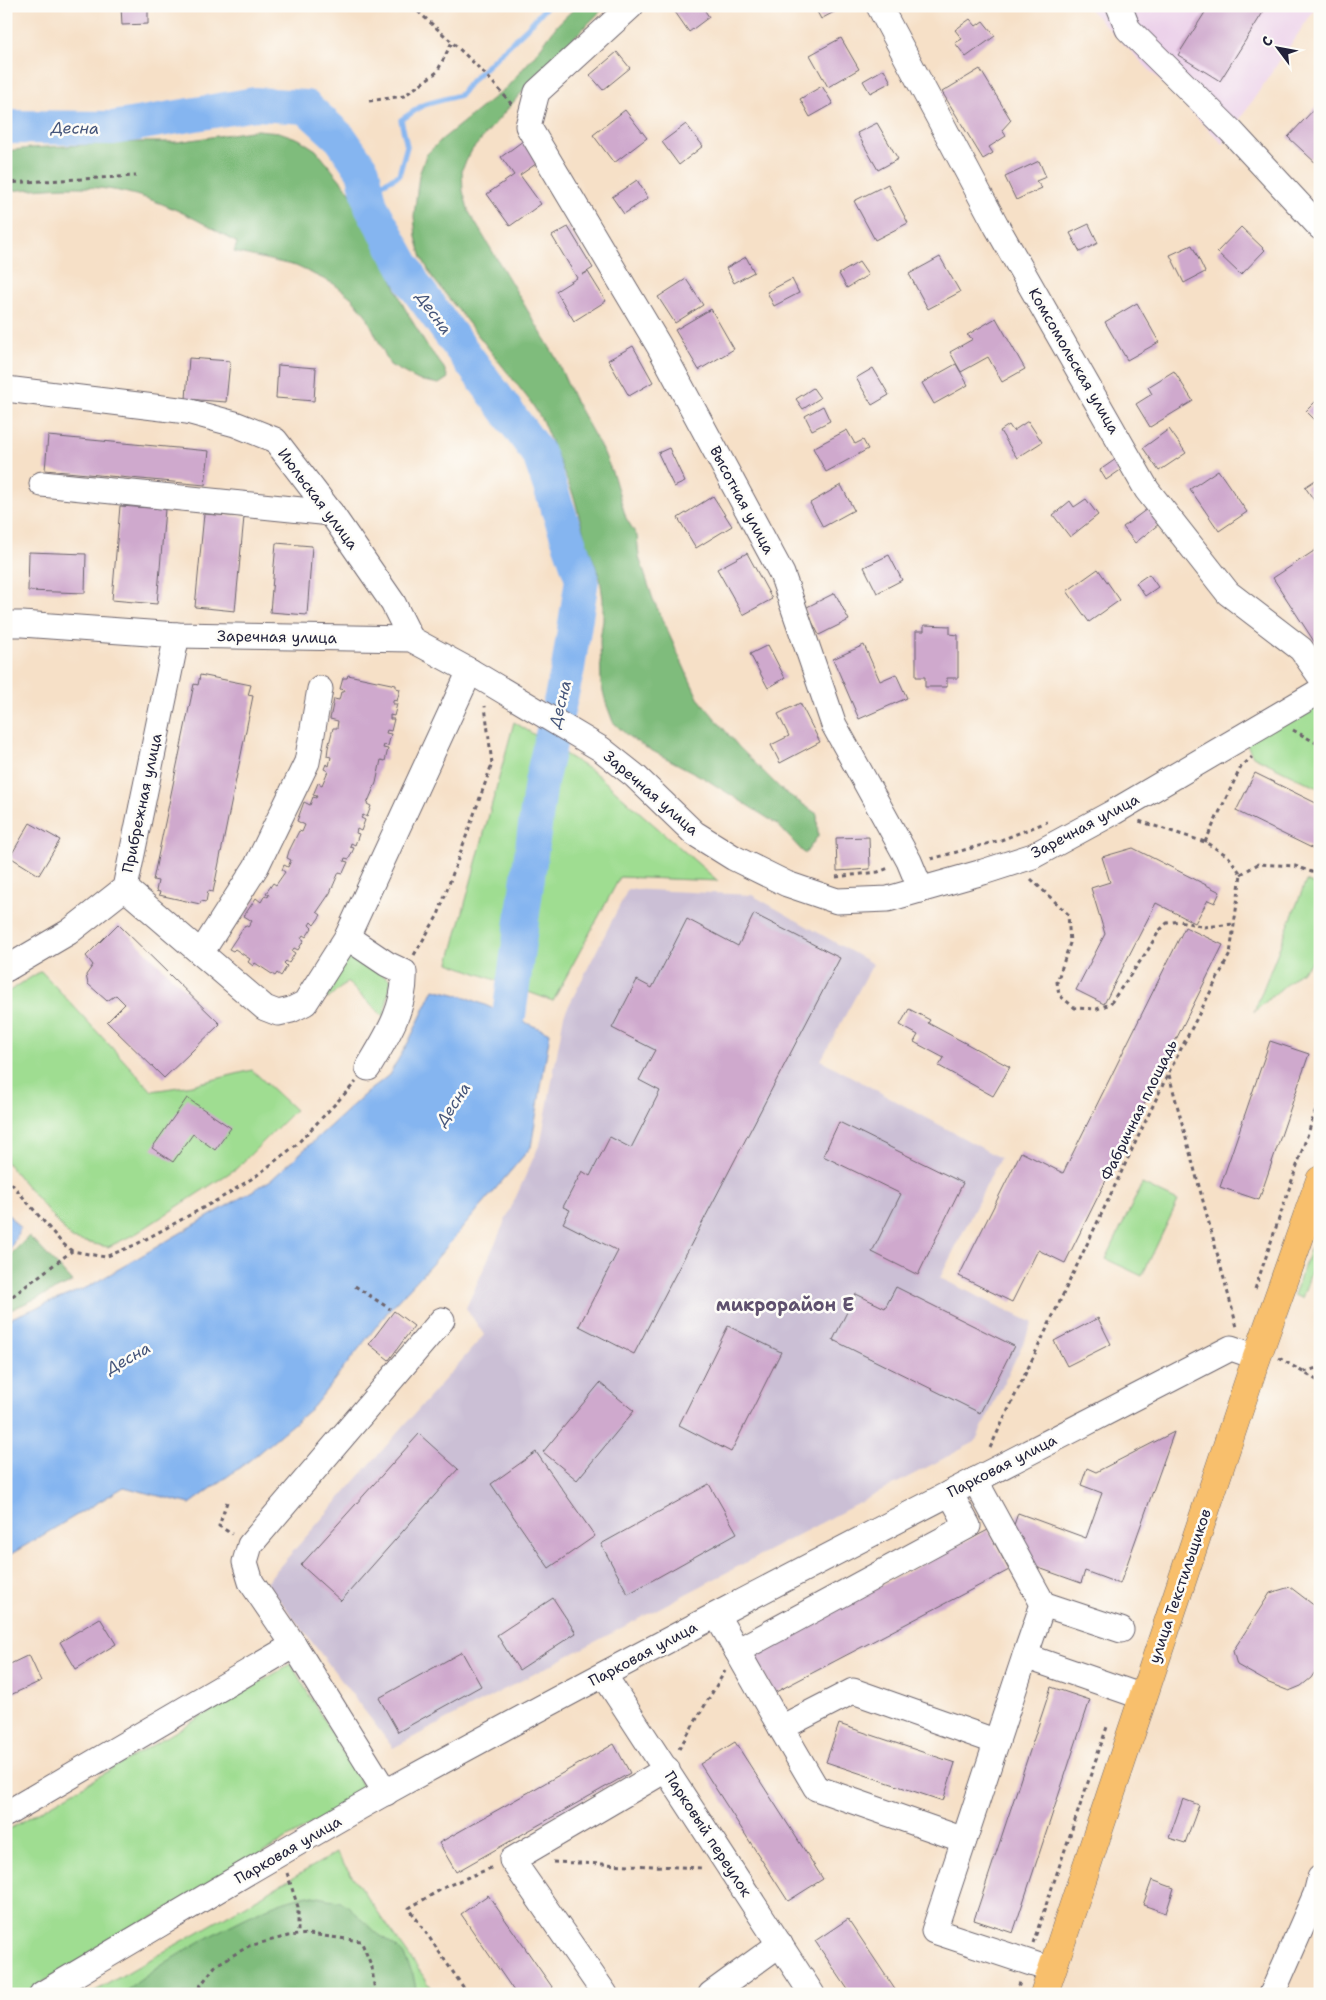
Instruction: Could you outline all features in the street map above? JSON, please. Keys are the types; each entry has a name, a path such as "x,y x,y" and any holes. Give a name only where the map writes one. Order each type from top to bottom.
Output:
{"main road":[{"name":"улица Текстильщиков","path":"1048,1982 1257,1357 1320,1180"}],"street":[{"name":"Высотная улица","path":"631,6 538,92 528,126 659,346 782,574 834,725 909,862 921,890"},
{"name":"Комсомольская улица","path":"879,6 997,227 1148,490 1228,593 1301,648 1320,676"},
{"path":"1119,6 1128,29 1231,131 1320,227"},
{"name":"Июльская улица","path":"6,389 186,411 235,424 275,440 331,513 393,603 411,639"},
{"path":"42,484 331,513"},
{"name":"Заречная улица","path":"6,624 176,635 411,639 467,678 519,700 601,749 636,776 694,833 734,858 787,884 837,902 888,899 1033,856 1114,812 1320,691"},
{"name":"Прибрежная улица","path":"6,968 70,932 125,888 176,635"},
{"path":"125,888 265,1008 278,1013 291,1010 305,1003 347,937 467,678"},
{"path":"201,953 256,867 307,762 320,689"},
{"path":"347,937 387,964 404,972 405,989 392,1026 368,1068"},
{"path":"386,1793 294,1646 251,1582 245,1562 250,1545 442,1320"},
{"name":"Парковая улица","path":"42,1994 386,1793 604,1675 950,1493 1231,1348 1257,1357"},
{"path":"975,1480 1042,1604 1121,1630"},
{"path":"737,1651 968,1526 950,1493"},
{"path":"1042,1604 934,1931 1048,1982"},
{"path":"717,1616 816,1788 964,1840"},
{"path":"6,1814 294,1646"},
{"path":"1025,1656 1143,1697"},
{"name":"Парковый переулок","path":"604,1675 812,1994"},
{"path":"781,1728 853,1691 997,1742"},
{"path":"605,1994 512,1860 667,1769"},
{"path":"1272,1994 1316,1894 1320,1878"},
{"path":"711,1994 780,1944"}],"path":[{"path":"412,6 495,83"},
{"path":"369,101 404,96 438,72 452,42"},
{"path":"6,183 136,176"},
{"path":"404,972 438,915 492,764 484,698 467,678"},
{"path":"1205,842 1241,767 1255,755"},
{"path":"1114,812 1205,842 1228,856 1242,874 1258,864 1294,866 1320,875"},
{"path":"829,875 837,877 878,872 909,862 934,858 1001,840 1055,819"},
{"path":"1027,874 1039,888 1068,914 1070,943 1057,982 1059,994 1074,1008 1097,1009 1110,1004 1159,931 1167,923 1180,921 1204,927 1234,924"},
{"name":"Фабричная площадь","path":"975,1480 1168,1074 1230,954 1242,874"},
{"path":"6,1177 61,1242 72,1251 105,1258 135,1246 221,1198 256,1176 296,1145 368,1068"},
{"path":"1168,1074 1239,1335"},
{"path":"1255,1290 1320,1098"},
{"path":"6,1301 72,1251"},
{"path":"355,1286 390,1310"},
{"path":"1304,1372 1320,1367"},
{"path":"227,1502 218,1526 250,1545"},
{"path":"667,1769 737,1651"},
{"path":"281,1854 298,1907 298,1935"},
{"path":"550,1862 732,1869"},
{"path":"468,1994 409,1908 447,1886 499,1864"},
{"path":"194,1994 216,1965 249,1946 310,1934 361,1940 372,1967 375,1994"}],"shaded area":[{"path":"1086,6 1317,6 1223,144"},
{"path":"628,889 752,895 873,964 821,1060 1000,1158 940,1278 1033,1323 975,1442 393,1748 266,1582 484,1335 466,1308 541,1141 564,1015"}],"green space":[{"path":"577,6 606,6 542,69 472,150 462,169 463,191 469,212 556,358 573,397 604,453 614,477 626,518 637,536 639,557 653,599 698,698 738,746 782,790 817,814 818,836 805,854 777,824 704,778 645,747 628,736 613,722 601,683 600,640 603,620 603,599 600,578 585,538 574,497 542,420 530,401 432,277 422,258 416,237 414,216 419,175 426,155 441,140 507,87 558,24"},
{"path":"257,130 279,132 299,139 316,150 362,207 403,305 425,343 444,368 448,378 439,384 418,380 390,365 366,315 352,298 334,284 296,266 234,252 237,243 188,215 136,195 99,188 64,187 6,191 6,151 135,142 178,142"},
{"path":"1320,696 1320,789 1253,756 1244,740"},
{"path":"514,722 595,773 718,881 620,877 553,1001 449,963"},
{"path":"1306,881 1320,887 1320,955 1254,1012"},
{"path":"345,951 391,980 384,1017 347,982 328,999 319,989"},
{"path":"41,971 152,1091 192,1085 252,1070 295,1110 237,1168 137,1233 108,1247 72,1239 6,1162 6,993"},
{"path":"1142,1184 1178,1201 1142,1276 1106,1259"},
{"path":"1320,1222 1320,1247 1302,1298 1294,1295"},
{"path":"29,1236 73,1282 6,1312 6,1259"},
{"path":"291,1664 366,1792 23,1994 6,1994 6,1831"},
{"path":"336,1853 436,1994 90,1994"},
{"path":"308,1895 339,1901 348,1906 378,1934 395,1946 403,1954 413,1974 417,1994 122,1994 181,1953 211,1935 267,1908"}],"water":[{"path":"434,989 466,997 550,1033 531,1147 432,1264 390,1309 313,1407 250,1460 190,1504 124,1487 6,1557 6,1320 88,1287 271,1180 365,1094 389,1075 409,1041"},
{"path":"6,1212 20,1228 10,1250 6,1252"}],"building":[{"path":"121,6 148,6 148,24 122,25"},
{"path":"671,6 702,6 709,17 689,32"},
{"path":"814,6 845,6 821,19"},
{"path":"1209,6 1267,6 1220,81 1178,55"},
{"path":"970,19 976,26 983,21 995,36 966,57 955,43 962,39 955,30"},
{"path":"841,38 859,69 828,87 810,55"},
{"path":"617,52 630,68 603,90 590,75"},
{"path":"884,69 891,82 870,93 863,81"},
{"path":"980,69 1011,120 1002,130 1006,136 989,147 993,153 983,159 942,92"},
{"path":"822,86 833,104 810,117 800,99"},
{"path":"1318,105 1320,107 1320,167 1288,137"},
{"path":"625,110 647,138 614,163 593,135"},
{"path":"877,123 898,159 878,170 857,133"},
{"path":"686,124 703,146 679,165 662,142"},
{"path":"527,138 543,159 520,175 541,204 510,226 487,194 514,175 501,157"},
{"path":"1039,161 1046,177 1036,181 1042,188 1016,200 1005,177"},
{"path":"637,180 648,198 624,214 612,197"},
{"path":"888,184 908,223 875,240 854,201"},
{"path":"1089,224 1098,243 1080,252 1070,233"},
{"path":"568,227 593,268 582,275 588,272 606,301 574,321 556,291 577,278 552,236"},
{"path":"1241,227 1265,250 1241,275 1217,252"},
{"path":"1192,245 1205,272 1184,283 1170,255"},
{"path":"746,257 754,272 734,283 726,268"},
{"path":"940,257 960,292 928,309 909,274"},
{"path":"859,262 868,275 847,288 839,274"},
{"path":"686,279 703,305 675,323 658,297"},
{"path":"792,279 799,293 774,306 767,292"},
{"path":"1137,303 1159,342 1127,360 1105,322"},
{"path":"711,309 734,349 699,370 675,330"},
{"path":"996,318 1025,369 1002,382 988,357 961,372 950,352 973,339 967,335"},
{"path":"633,346 653,382 629,396 608,360"},
{"path":"189,358 230,361 226,402 186,399"},
{"path":"956,364 968,385 934,404 922,383"},
{"path":"278,365 316,368 314,401 276,398"},
{"path":"873,368 889,395 872,405 856,378"},
{"path":"1174,371 1193,401 1150,427 1136,404 1152,394 1148,387"},
{"path":"813,388 820,398 803,409 796,399"},
{"path":"1320,397 1320,425 1306,411"},
{"path":"823,406 830,421 812,430 805,416"},
{"path":"1028,421 1042,442 1017,458 1000,431 1009,425 1013,431"},
{"path":"1169,429 1186,453 1159,471 1143,448"},
{"path":"847,430 855,444 863,440 868,449 826,472 813,448"},
{"path":"48,436 209,451 205,485 45,470"},
{"path":"669,448 685,482 674,487 658,453"},
{"path":"1116,459 1122,469 1106,480 1100,470"},
{"path":"1218,470 1247,512 1219,531 1190,489"},
{"path":"1320,477 1320,509 1305,487"},
{"path":"841,485 854,510 823,527 810,503"},
{"path":"713,496 732,526 696,548 678,518"},
{"path":"1086,499 1098,515 1070,537 1053,515 1070,501 1074,507"},
{"path":"120,506 165,509 157,604 112,600"},
{"path":"1147,509 1159,524 1135,543 1123,527"},
{"path":"204,514 244,517 235,611 195,607"},
{"path":"276,543 312,546 307,615 270,612"},
{"path":"1317,549 1320,550 1320,645 1317,646 1273,578"},
{"path":"29,552 86,554 85,593 28,591"},
{"path":"747,553 772,599 743,615 717,569"},
{"path":"889,555 902,580 877,593 864,567"},
{"path":"1098,569 1120,600 1089,622 1067,591"},
{"path":"1149,574 1158,587 1145,596 1136,583"},
{"path":"835,593 849,620 819,635 805,608"},
{"path":"924,625 950,626 950,634 958,635 958,678 947,678 947,687 925,687 925,677 916,677 916,631 924,631"},
{"path":"768,645 785,678 768,688 750,654"},
{"path":"864,645 880,681 896,674 907,698 859,719 833,659"},
{"path":"200,675 251,685 248,695 253,696 213,892 208,891 206,902 201,901 200,904 159,895 160,892 156,891 158,881 153,880 194,684 198,685"},
{"path":"348,675 396,685 396,688 400,689 397,701 393,700 393,704 397,704 394,716 390,715 390,719 394,719 391,731 387,730 386,733 391,734 388,746 384,745 383,748 388,749 385,761 381,760 376,783 367,804 371,806 367,817 363,815 361,818 365,820 361,831 357,829 356,833 359,834 355,845 351,843 350,847 354,848 349,859 345,858 344,861 348,862 343,873 339,872 330,893 317,912 321,915 314,925 311,922 309,925 312,928 306,937 303,935 301,938 304,940 298,950 294,948 292,951 295,953 289,963 286,961 284,963 287,966 281,976 277,973 275,976 255,963 253,966 248,962 250,959 235,949 233,951 229,949 245,925 248,927 252,921 244,916 256,898 261,902 265,895 268,897 269,895 266,893 273,883 276,885 285,872 282,870 284,865 288,867 291,860 287,858 289,851 299,831 302,832 305,825 297,821 304,802 310,805 313,797 316,798 317,796 313,795 318,783 322,785 328,771 324,769 326,764 329,766 331,757 327,756 328,748 333,728 337,728 338,721 330,719 334,699 339,700 341,692 344,692 345,690 340,689 343,678 347,678"},
{"path":"800,703 820,742 780,763 771,745 789,736 778,714"},
{"path":"1255,773 1320,805 1320,852 1236,811"},
{"path":"30,823 60,840 39,875 10,857"},
{"path":"869,837 870,869 837,871 836,838"},
{"path":"1133,848 1220,892 1215,903 1208,900 1195,923 1156,903 1104,1004 1076,990 1105,934 1091,888 1110,882 1102,857"},
{"path":"754,914 840,958 634,1354 579,1326 618,1251 563,1223 570,1210 563,1207 582,1171 590,1176 610,1137 631,1148 660,1091 639,1080 655,1050 612,1028 637,980 652,988 687,919 738,946"},
{"path":"118,924 220,1024 164,1078 107,1022 125,1004 116,995 107,1001 88,984 86,975 93,965 86,956"},
{"path":"1185,927 1223,945 1065,1263 1038,1250 1012,1302 959,1276 1021,1152 1063,1173"},
{"path":"909,1009 930,1020 928,1023 1010,1067 993,1096 939,1066 944,1058 914,1042 918,1035 900,1025"},
{"path":"1270,1041 1309,1054 1259,1200 1220,1187"},
{"path":"187,1098 231,1128 215,1150 193,1134 173,1162 152,1148"},
{"path":"839,1122 963,1183 918,1275 872,1252 901,1194 823,1156"},
{"path":"896,1287 1014,1346 980,1413 833,1340 856,1294 885,1308"},
{"path":"394,1311 414,1326 389,1360 369,1344"},
{"path":"1098,1318 1111,1344 1067,1366 1054,1341"},
{"path":"728,1326 781,1352 731,1452 679,1425"},
{"path":"600,1383 634,1411 577,1480 543,1452"},
{"path":"1174,1432 1120,1584 1085,1571 1081,1583 1036,1567 1013,1528 1018,1513 1086,1538 1102,1493 1081,1485 1087,1468 1096,1472"},
{"path":"419,1434 458,1469 341,1601 301,1565"},
{"path":"536,1452 595,1536 549,1568 491,1484"},
{"path":"709,1484 737,1533 628,1594 601,1544"},
{"path":"988,1530 1009,1570 774,1693 753,1653"},
{"path":"1290,1587 1320,1610 1320,1664 1311,1678 1301,1686 1289,1691 1269,1683 1237,1665 1233,1651 1270,1593"},
{"path":"553,1598 576,1633 519,1670 497,1635"},
{"path":"100,1618 116,1644 76,1669 60,1642"},
{"path":"462,1652 481,1686 398,1732 379,1698"},
{"path":"29,1655 41,1681 6,1697 6,1666"},
{"path":"1051,1687 1090,1700 1013,1933 974,1920"},
{"path":"839,1724 955,1763 943,1801 826,1762"},
{"path":"735,1742 823,1879 788,1901 700,1764"},
{"path":"614,1744 630,1773 456,1872 439,1843"},
{"path":"1183,1799 1199,1805 1185,1843 1169,1838"},
{"path":"1152,1880 1174,1888 1166,1913 1143,1905"},
{"path":"488,1895 557,1994 516,1994 461,1914"},
{"path":"848,1919 898,1994 851,1994 815,1941"}],"waterway":[{"path":"367,189 376,187 399,175 407,146 401,120 423,105 460,95 471,81 527,28 547,6"},
{"name":"Десна","path":"6,127 113,128 255,104 306,107 341,139 363,171 371,206 415,286 539,455 582,579 568,668 541,782 509,1015 485,1054"}],"district":[{"name":"микрорайон Е","path":"785,1305"}]}
